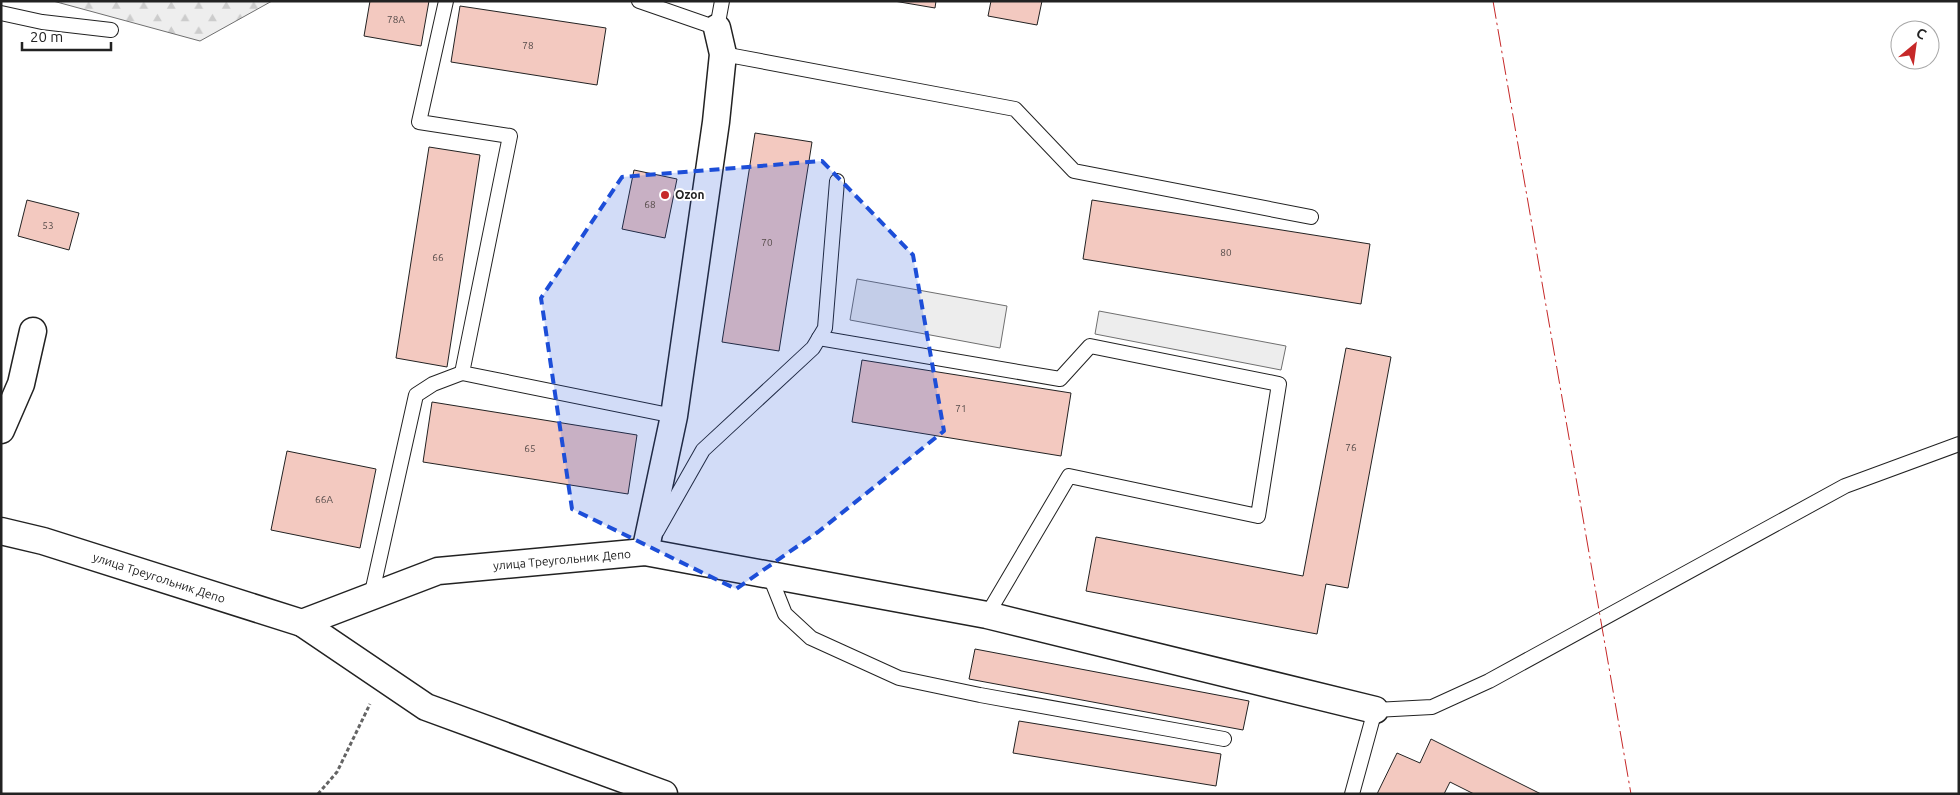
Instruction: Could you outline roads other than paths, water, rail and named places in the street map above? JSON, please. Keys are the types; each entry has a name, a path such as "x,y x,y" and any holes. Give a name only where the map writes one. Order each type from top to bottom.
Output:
{"street":[{"name":"улица Треугольник Депо","path":"1,531 43,541 302,623 438,571 646,552 674,416 716,122 723,54 717,28"},
{"path":"1,430 21,384 33,330"},
{"path":"646,552 987,615 1375,710"},
{"path":"302,623 426,708 664,794"}],"lane":[{"path":"446,1 419,122 510,136 462,373"},
{"path":"639,1 717,28 722,1"},
{"path":"1,13 42,22 111,30"},
{"path":"723,54 1015,109 1074,170 1311,217"},
{"path":"646,552 703,450 813,348 825,328 837,181"},
{"path":"819,338 1060,379 1090,346 1279,384 1258,516 1069,476 987,615"},
{"path":"371,597 416,395 433,384 462,373 674,416"},
{"path":"1352,794 1375,710 1432,707 1489,681 1845,486 1959,444"},
{"path":"769,574 785,614 811,638 899,678 980,695 1224,739"}],"place":[{"name":"Ozon","path":"665,195"}]}
